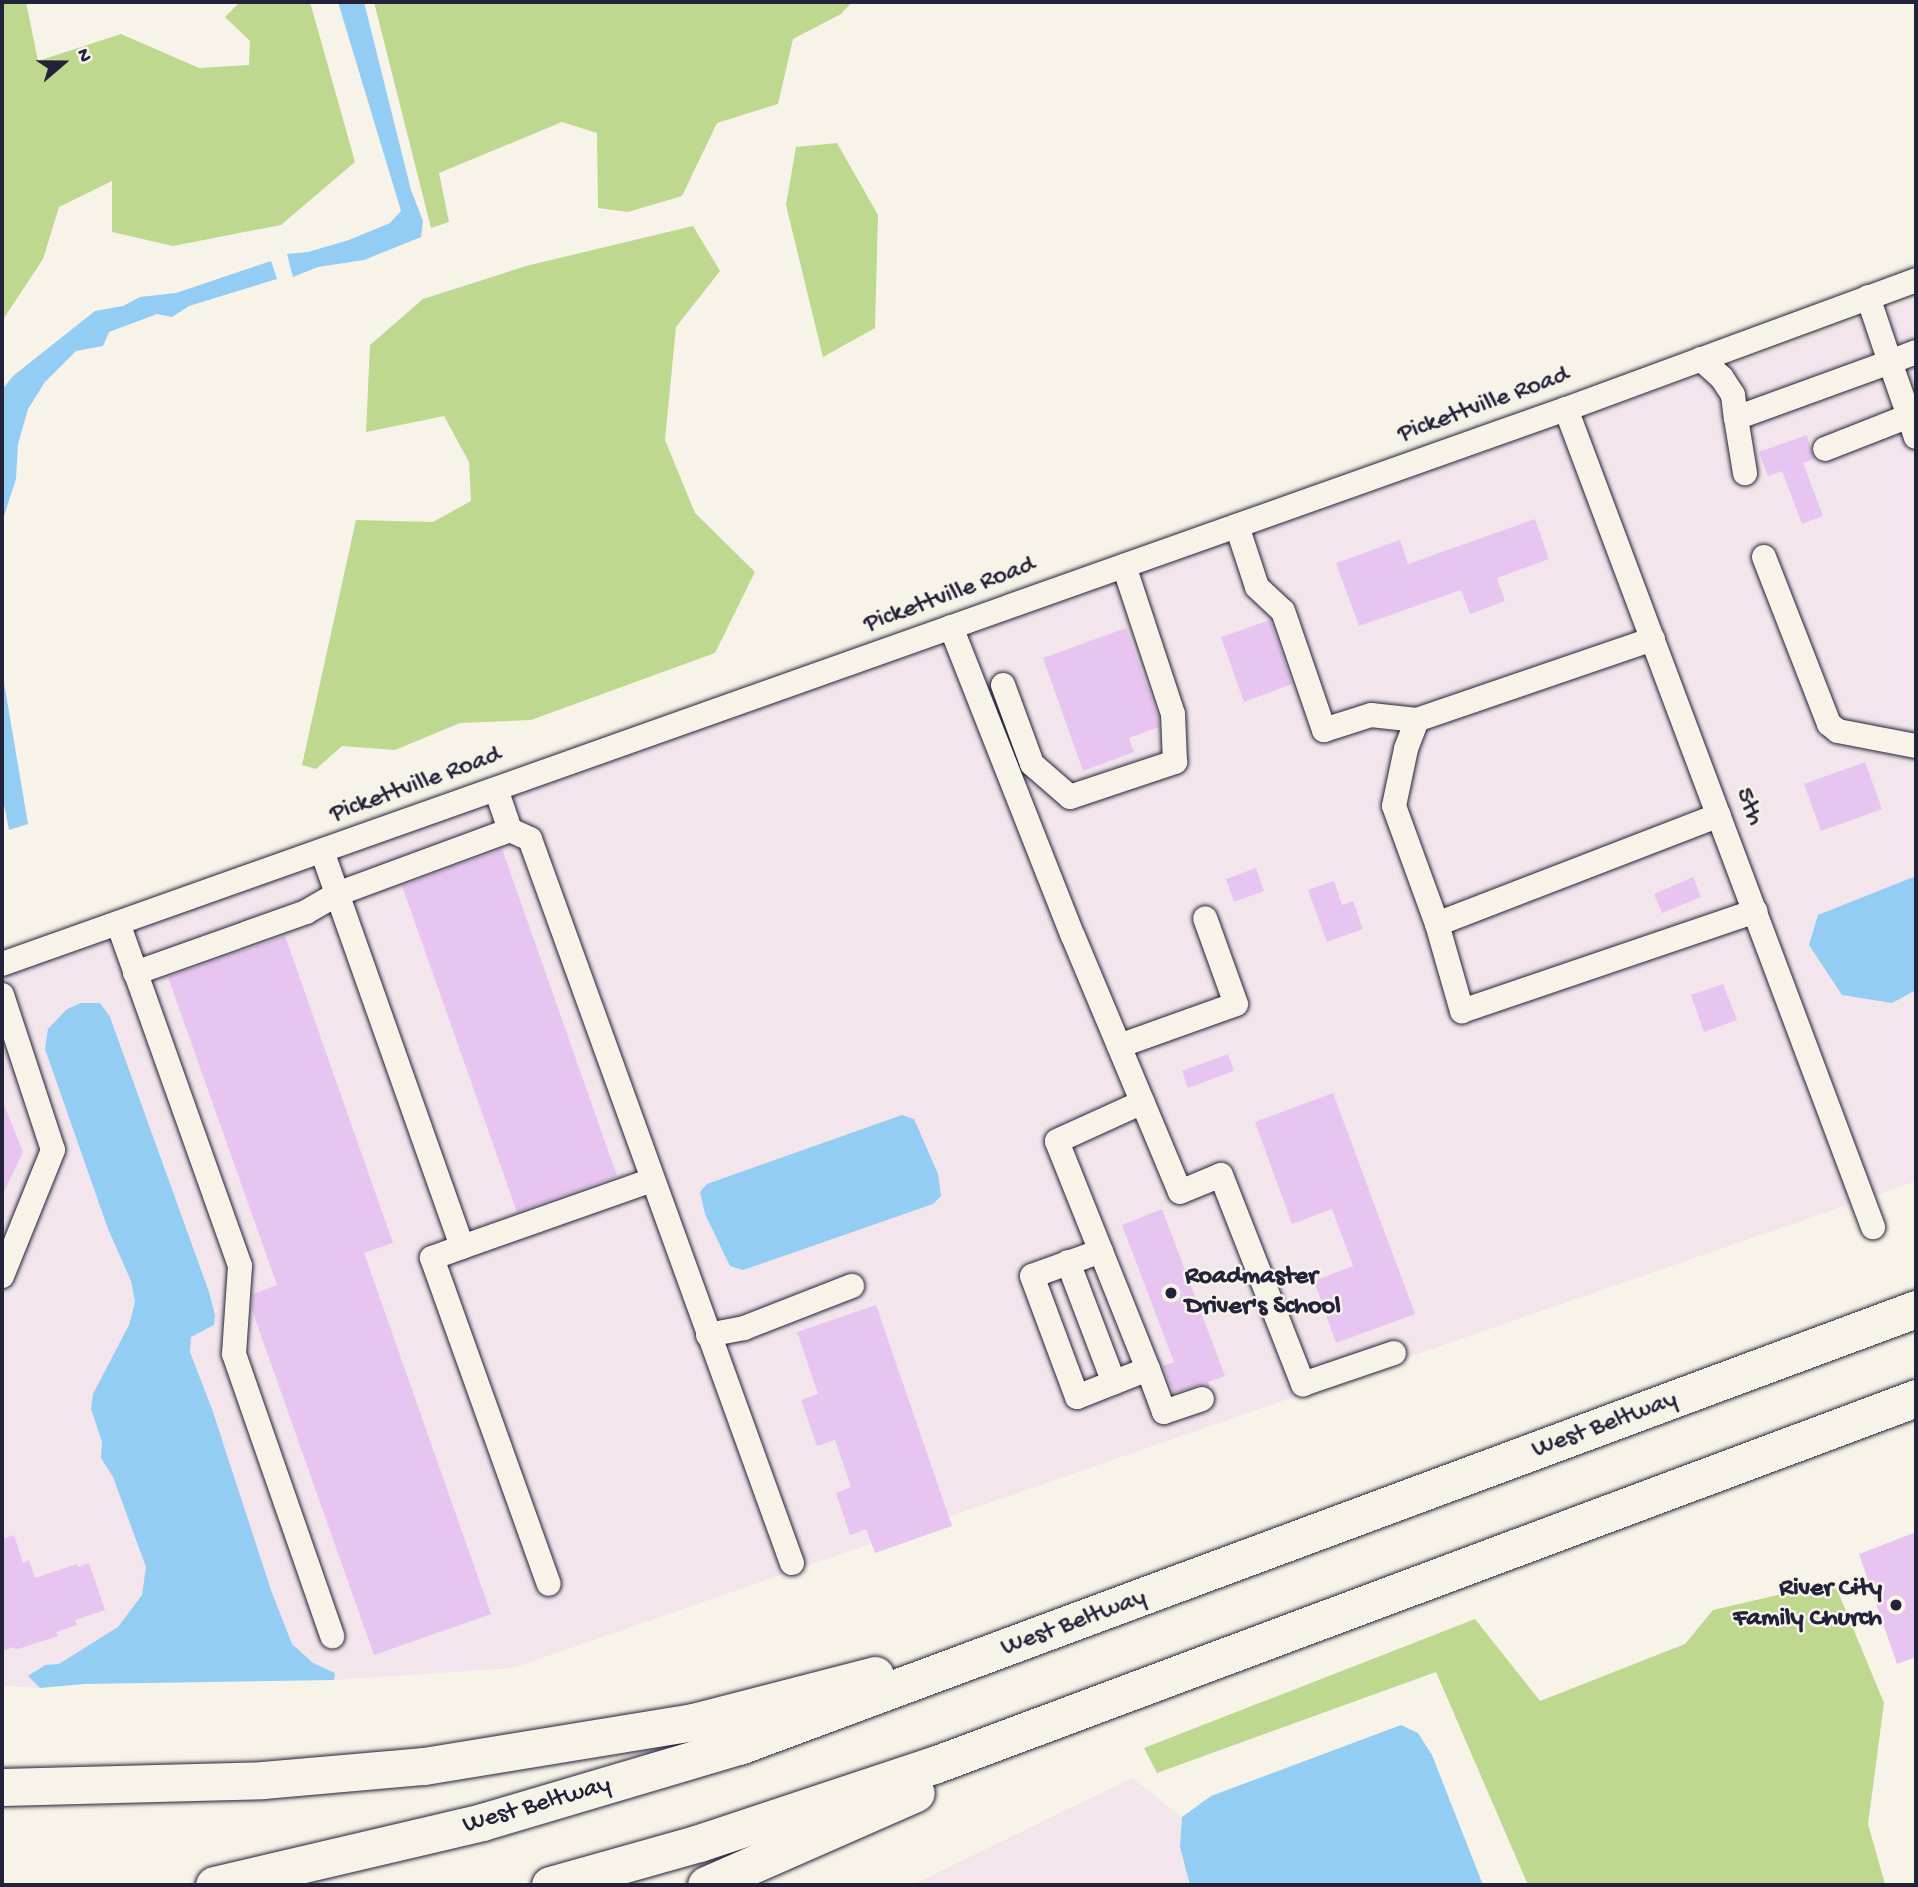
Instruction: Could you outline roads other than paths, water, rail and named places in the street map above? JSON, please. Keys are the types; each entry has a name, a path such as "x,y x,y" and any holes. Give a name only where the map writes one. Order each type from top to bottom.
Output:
{"highway":[{"name":"West Beltway","path":"214,1885 389,1846 654,1773 752,1741 1096,1616 1916,1310"},
{"path":"550,1885 699,1843 921,1769 1916,1398"},
{"path":"2,1787 263,1780 424,1766 693,1722 1096,1616"},
{"path":"706,1885 938,1783 1105,1717 1184,1671"}],"street":[{"name":"Pickettville Road","path":"2,964 1566,409 1916,279"},
{"path":"1825,449 1913,427 1868,297"},
{"path":"1736,418 1916,352"},
{"path":"1701,359 1722,378 1733,395 1745,473"},
{"name":"5th","path":"1566,409 1873,1227"},
{"path":"1237,526 1257,587 1283,611 1324,730 1371,715 1417,720 1653,639"},
{"path":"1764,557 1829,724 1838,731 1916,746"},
{"path":"1003,685 1032,764 1070,797 1175,762 1173,713 1124,566"},
{"path":"951,627 1180,1192 1221,1175 1303,1384 1394,1353"},
{"path":"1417,720 1406,749 1394,806 1437,925 1462,1011 1755,911"},
{"path":"496,789 510,831"},
{"path":"1437,925 1719,815"},
{"path":"135,973 306,912 337,894 510,831 530,839 792,1563"},
{"path":"322,851 462,1247"},
{"path":"1119,1046 1236,1004 1205,918"},
{"path":"118,923 240,1266 234,1354 332,1636"},
{"path":"2,1276 53,1150 3,1006"},
{"path":"1143,1102 1057,1141 1164,1412 1202,1399"},
{"path":"549,1584 432,1258 652,1180"},
{"path":"1101,1251 1032,1276 1077,1398 1149,1369"},
{"path":"1068,1262 1114,1383"},
{"path":"708,1335 744,1328 852,1286"}],"water":[{"path":"338,2 364,2 411,190 423,221 421,237 364,260 318,267 293,277 287,254 308,252 349,240 390,223 401,211"},
{"path":"271,261 277,279 189,306 172,317 157,314 109,332 103,346 76,351 45,382 28,409 18,444 16,479 2,522 2,390 13,376 95,311 123,306 140,297 176,293"},
{"path":"2,671 28,824 9,830 2,794"},
{"path":"1916,876 1916,990 1892,1003 1842,995 1809,945 1818,915"},
{"path":"81,1003 100,1003 110,1017 209,1292 215,1315 214,1325 191,1337 190,1352 212,1409 271,1590 292,1644 313,1663 335,1673 334,1680 84,1684 40,1688 28,1676 45,1665 59,1664 118,1627 142,1595 146,1567 113,1477 101,1458 102,1442 91,1409 93,1394 129,1325 135,1302 131,1281 108,1229 45,1049 48,1029 67,1009"},
{"path":"902,1115 914,1119 938,1174 941,1196 933,1204 743,1270 730,1266 705,1214 700,1192 707,1184"},
{"path":"1401,1725 1418,1733 1432,1755 1483,1885 1190,1885 1180,1847 1182,1817 1211,1796"}],"place":[{"name":"Roadmaster Driver's School","path":"1171,1293"},
{"name":"River City Family Church","path":"1896,1605"}]}
